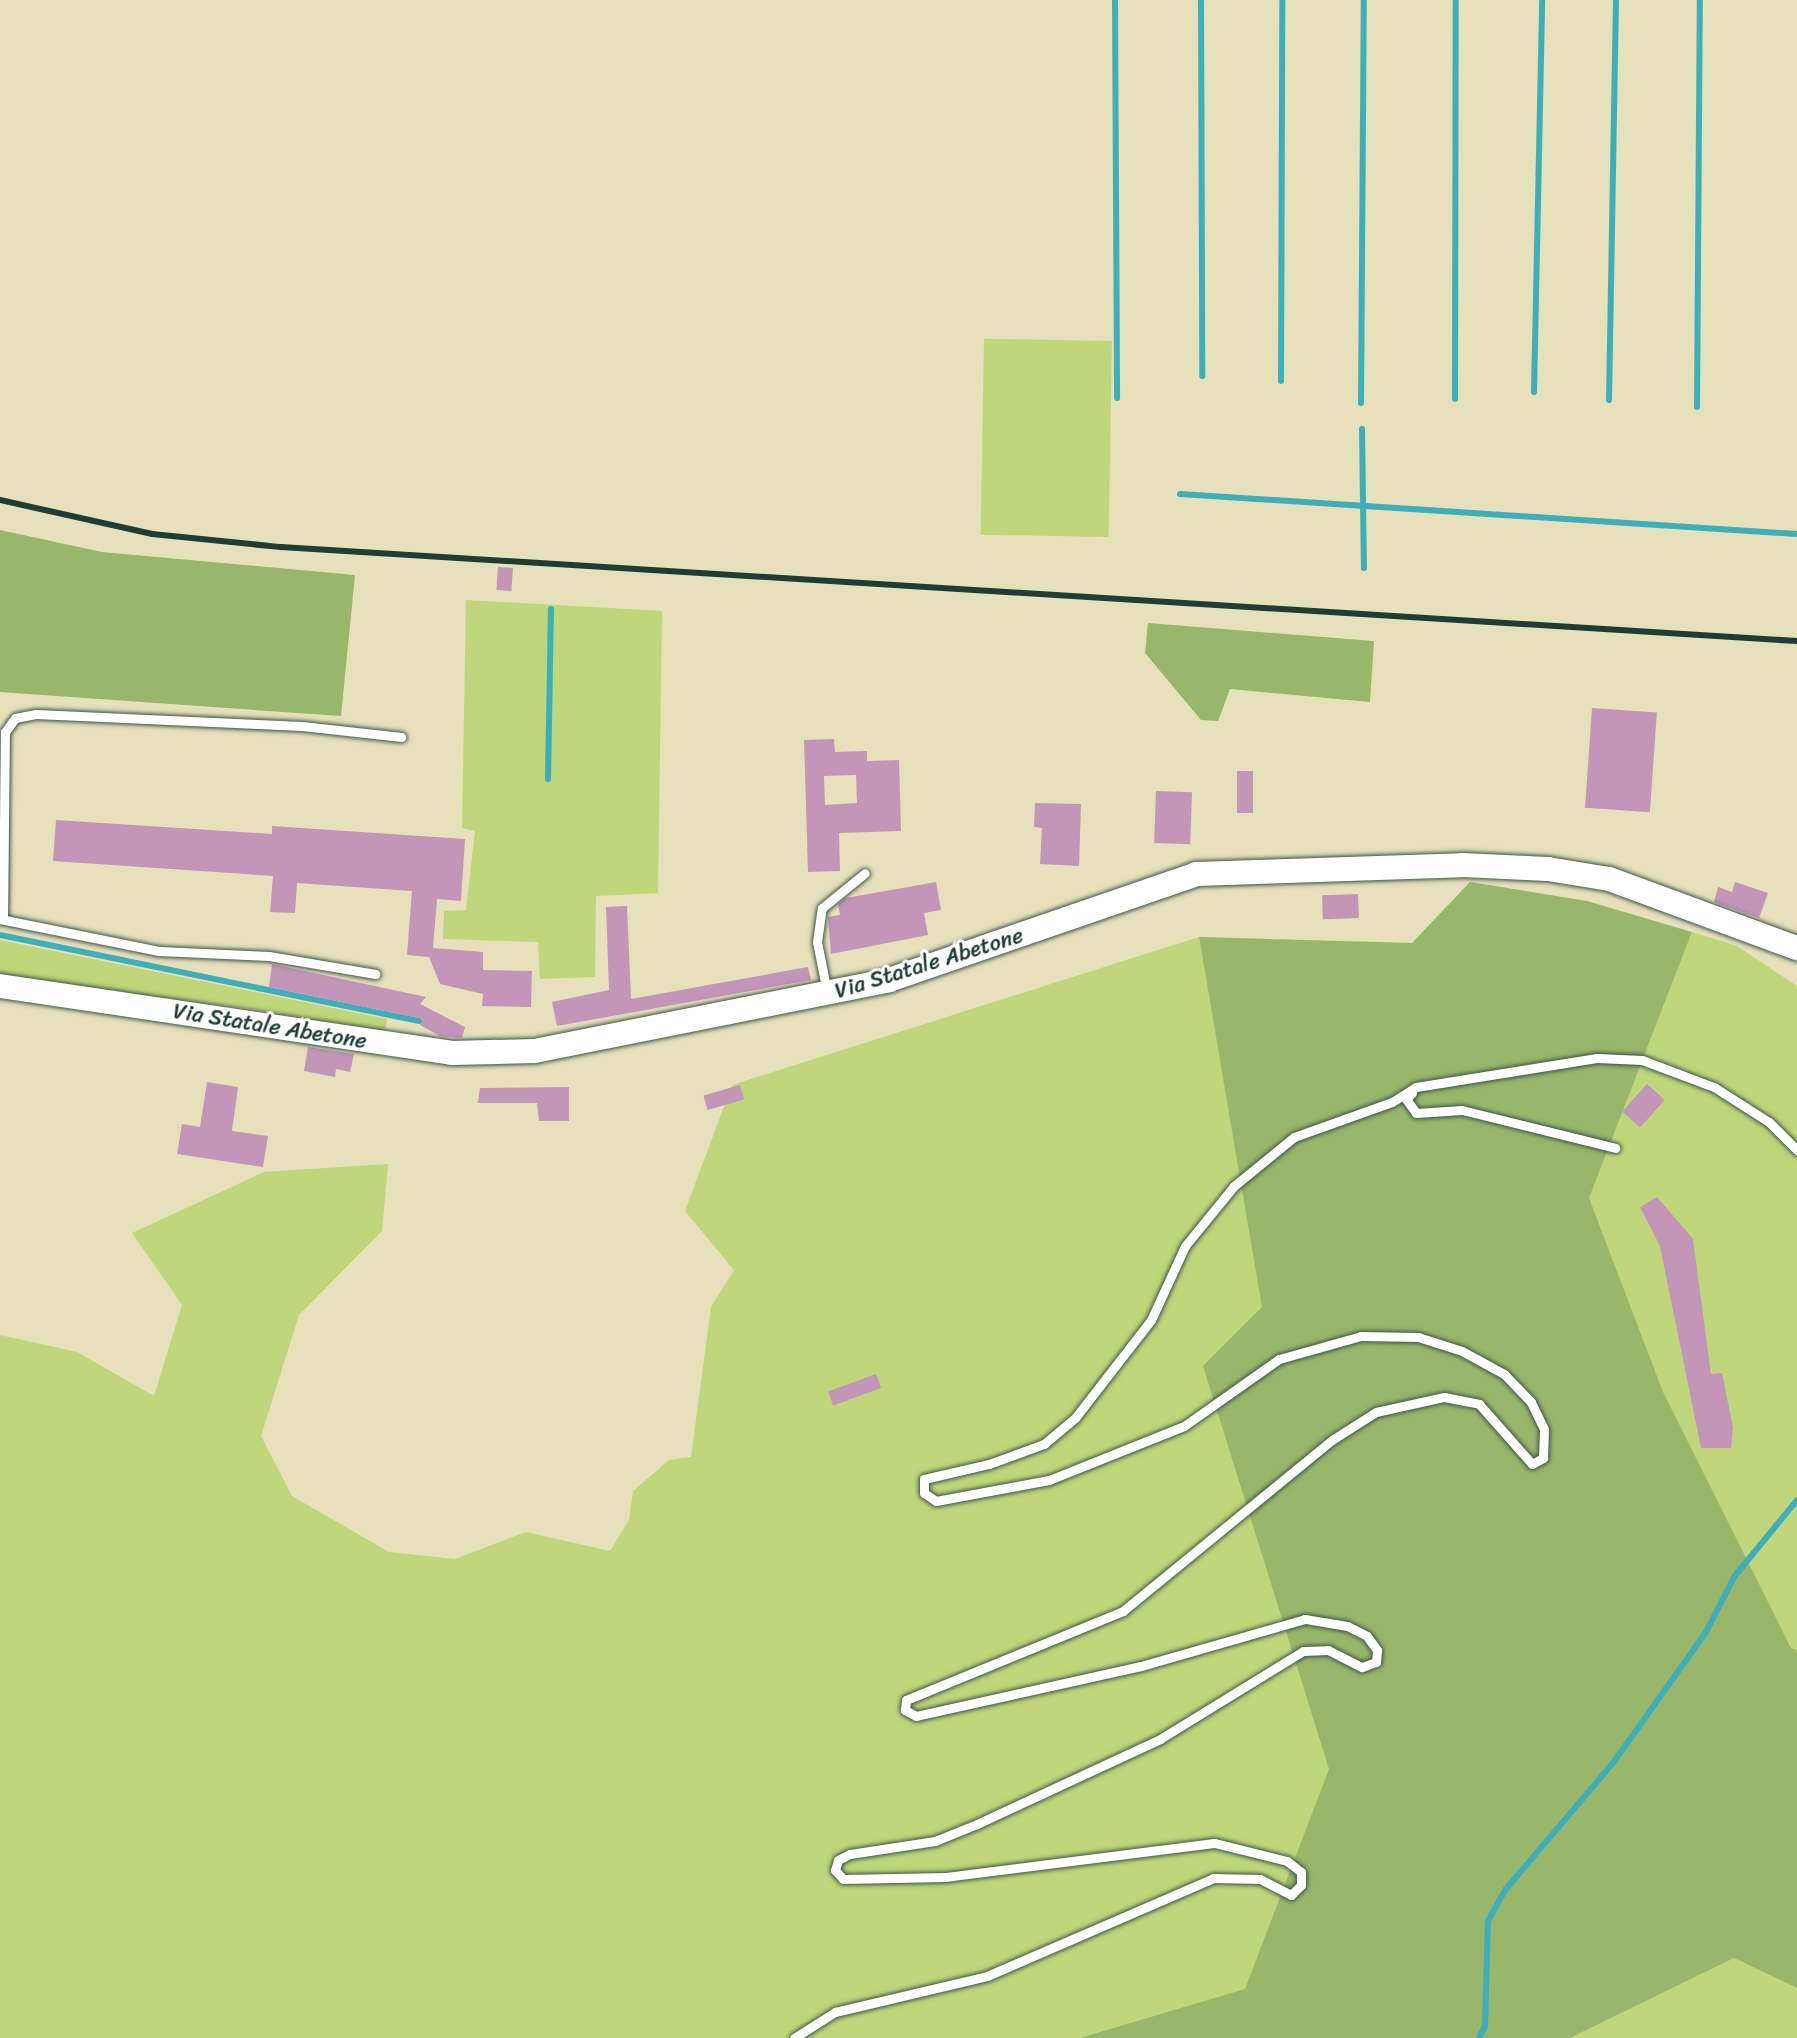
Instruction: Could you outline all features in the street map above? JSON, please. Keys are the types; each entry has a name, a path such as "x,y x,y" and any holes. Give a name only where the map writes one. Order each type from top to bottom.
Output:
{"main road":[{"name":"Via Statale Abetone","path":"0,986 452,1053 555,1049 827,995 940,964 1146,887 1215,871 1462,865 1572,871 1645,889 1797,948"}],"lane":[{"path":"375,974 269,956 159,951 2,919 5,732 15,718 36,714 286,725 401,737"},
{"path":"827,995 817,942 822,908 865,873"},
{"path":"794,2038 835,2012 987,1976 1213,1878 1260,1879 1291,1895 1301,1885 1301,1872 1287,1861 1214,1843 946,1877 843,1879 835,1870 838,1860 850,1854 935,1841 963,1830 1160,1739 1303,1651 1328,1650 1362,1667 1376,1662 1377,1650 1367,1636 1347,1626 1305,1619 1141,1666 916,1716 905,1710 906,1700 1123,1611 1332,1440 1376,1412 1444,1397 1479,1404 1532,1464 1543,1458 1544,1429 1531,1402 1504,1374 1462,1351 1418,1337 1361,1336 1279,1359 1184,1426 1049,1480 936,1501 924,1493 924,1479 989,1464 1044,1444 1075,1418 1151,1320 1185,1246 1234,1186 1294,1137 1392,1102 1416,1087 1597,1058 1642,1060 1724,1093 1769,1122 1797,1150"},
{"path":"1416,1087 1406,1099 1416,1113 1462,1110 1615,1148"}],"green space":[{"path":"984,339 1112,341 1109,537 981,535"},
{"path":"0,530 102,552 355,575 341,716 0,692"},
{"path":"466,600 662,611 658,893 596,896 595,977 540,979 538,942 443,939 444,911 466,910 475,831 462,828"},
{"path":"1148,623 1374,641 1370,702 1230,689 1218,721 1201,720 1145,653"},
{"path":"1470,882 1587,901 1692,932 1589,1198 1663,1392 1791,1648 1797,1650 1797,1988 1734,1958 1570,2038 1080,2038 1245,1989 1329,1769 1203,1366 1262,1307 1199,937 1412,943"},
{"path":"1692,932 1737,946 1797,986 1797,1650 1791,1648 1750,1568 1501,2038 0,2038 0,1335 77,1352 154,1396 182,1305 132,1233 264,1172 388,1164 382,1231 299,1315 261,1436 292,1496 389,1552 455,1559 526,1532 610,1551 629,1520 633,1491 669,1460 691,1457 711,1307 734,1270 685,1211 732,1085 1199,937 1243,1190 1640,1066"},
{"path":"0,940 387,1019 385,1032 253,1009 0,978"},
{"path":"1734,1958 1797,1988 1797,2038 1570,2038"}],"building":[{"path":"498,567 513,568 511,591 496,590"},
{"path":"1592,708 1657,713 1650,812 1585,808"},
{"path":"834,739 835,752 867,751 867,761 899,760 901,831 839,833 840,871 808,872 804,740","holes":["856,775 857,803 825,805 824,776"]},
{"path":"1237,771 1253,771 1253,813 1237,813"},
{"path":"1156,791 1192,792 1190,844 1154,843"},
{"path":"1035,803 1081,804 1079,866 1040,864 1042,828 1034,827"},
{"path":"56,820 272,834 272,826 465,839 461,901 437,899 433,948 483,952 483,970 532,971 531,1007 482,1006 483,994 440,984 429,957 407,955 412,891 297,883 295,913 270,912 273,876 53,861"},
{"path":"936,882 941,910 924,913 928,935 831,954 828,917 840,915 838,904 846,898"},
{"path":"1735,882 1768,893 1759,918 1714,902 1718,887 1732,892"},
{"path":"1358,894 1359,918 1323,919 1322,895"},
{"path":"627,906 631,999 808,967 811,980 557,1026 552,1002 609,990 606,907"},
{"path":"272,964 426,997 420,1004 465,1027 462,1038 440,1036 420,1025 423,1019 269,987"},
{"path":"308,1047 354,1054 350,1072 336,1069 335,1077 304,1071"},
{"path":"207,1082 238,1087 232,1131 268,1136 263,1167 177,1154 182,1124 200,1127"},
{"path":"1647,1084 1665,1100 1640,1128 1622,1111"},
{"path":"740,1085 744,1099 708,1110 703,1095"},
{"path":"569,1087 569,1121 539,1121 537,1103 478,1103 480,1088"},
{"path":"1657,1197 1693,1239 1711,1374 1722,1373 1733,1428 1731,1448 1701,1448 1660,1246 1640,1207"},
{"path":"876,1374 881,1388 833,1406 828,1391"}],"waterway":[{"path":"1115,0 1117,398"},
{"path":"1201,0 1202,376"},
{"path":"1281,381 1282,0"},
{"path":"1361,403 1364,0"},
{"path":"1455,399 1456,0"},
{"path":"1534,392 1542,0"},
{"path":"1609,400 1616,0"},
{"path":"1697,407 1700,0"},
{"path":"1362,429 1364,568"},
{"path":"1180,494 1797,534"},
{"path":"548,779 551,609"},
{"path":"0,935 419,1021"},
{"path":"1479,2038 1485,2026 1488,1921 1506,1889 1613,1763 1706,1632 1734,1577 1797,1500"}],"railway":[{"path":"0,500 152,534 281,547 1797,641"}]}
